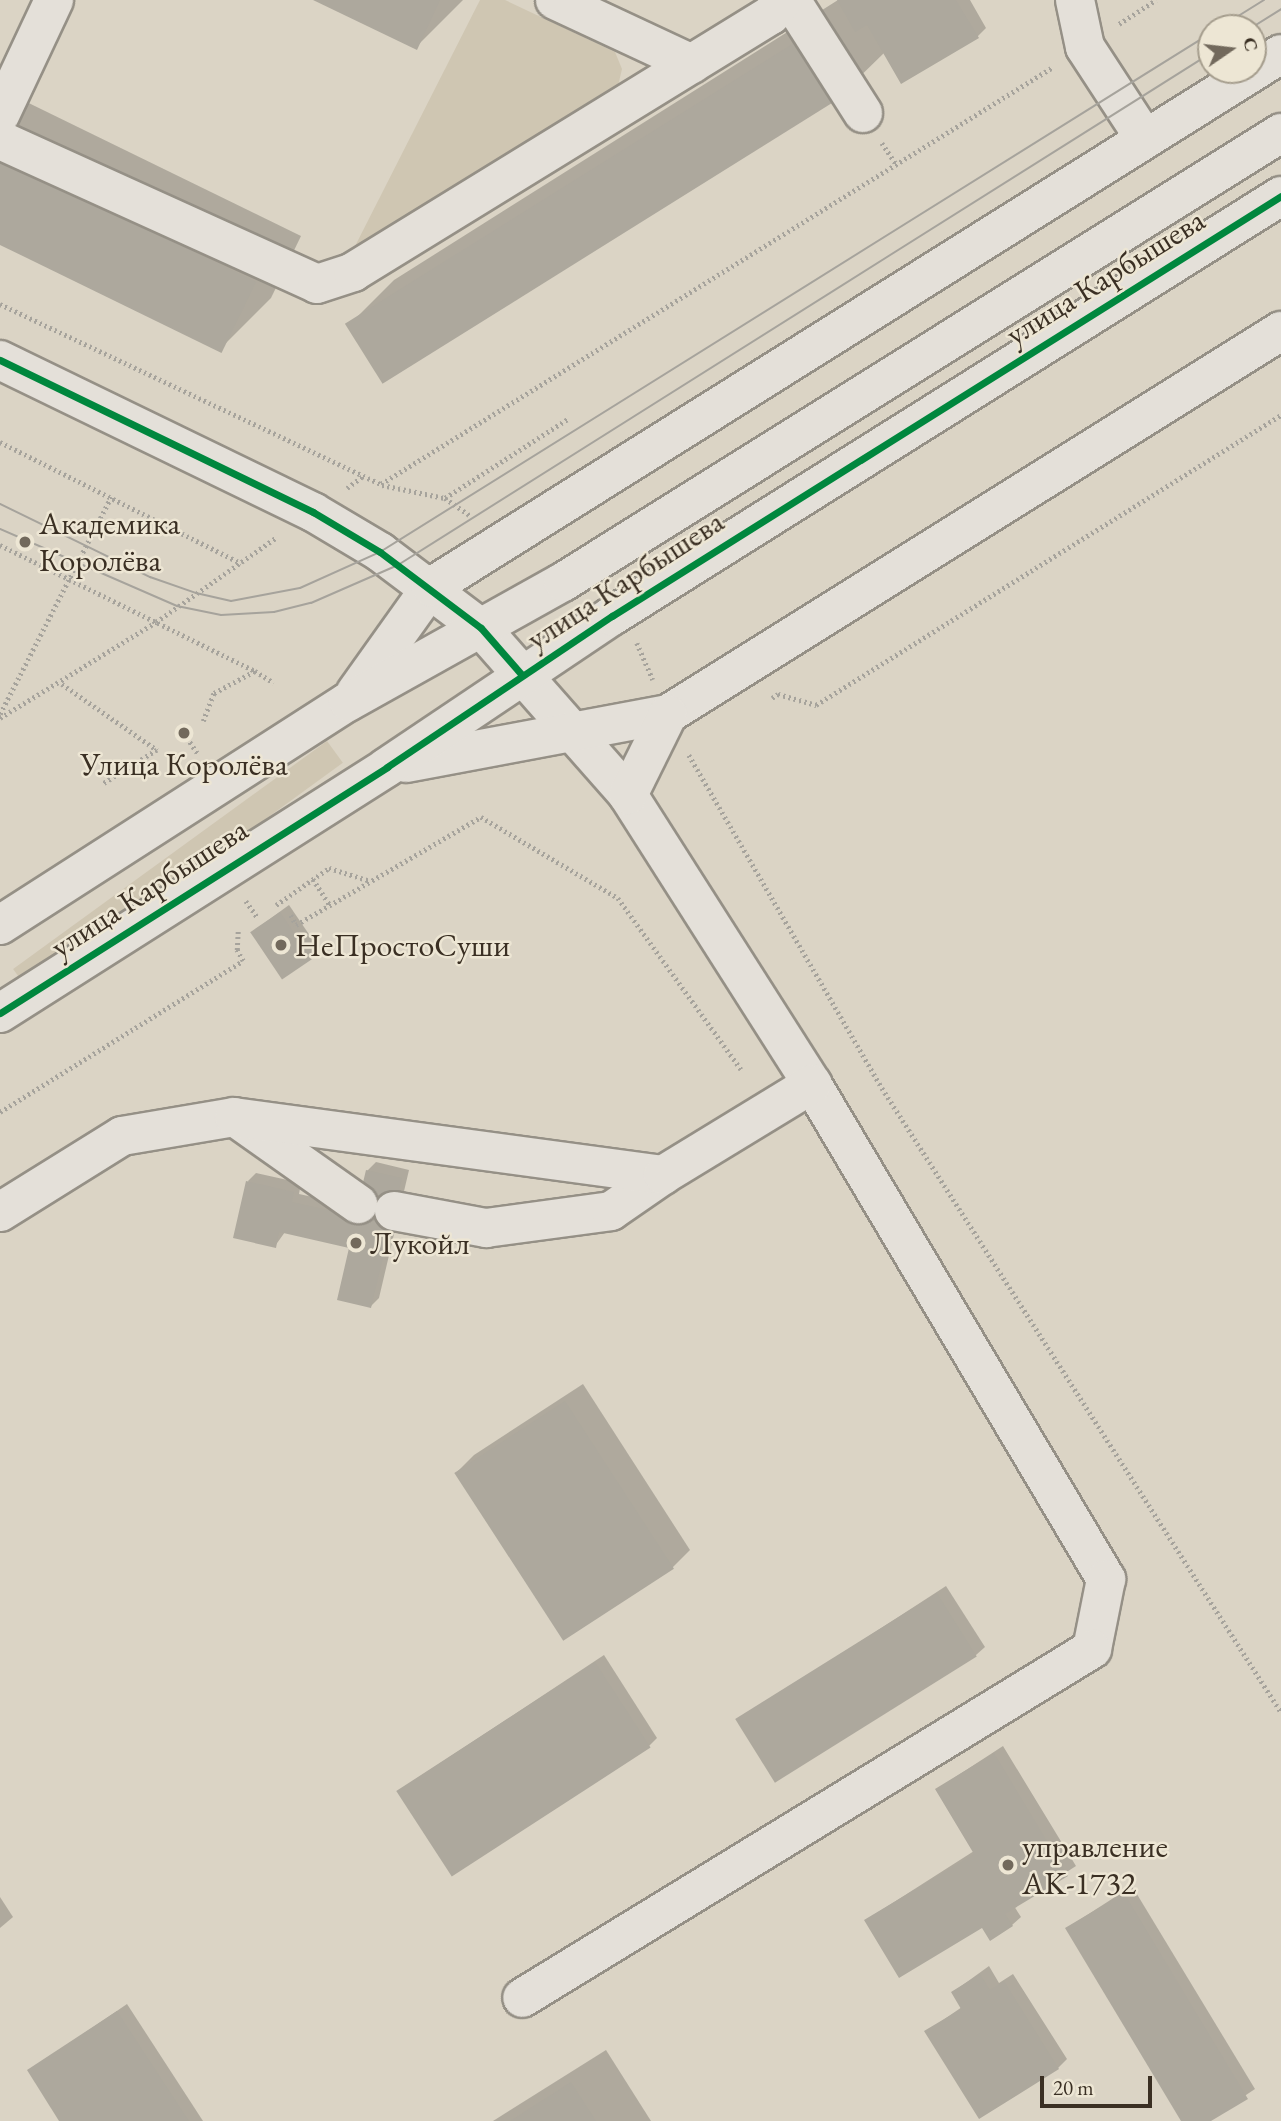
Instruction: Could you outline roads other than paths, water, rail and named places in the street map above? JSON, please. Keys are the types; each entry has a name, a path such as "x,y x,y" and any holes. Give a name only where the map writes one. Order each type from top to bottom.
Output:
{"street":[{"path":"0,115 54,0"},
{"path":"555,0 692,64"},
{"path":"0,140 317,284 353,272 771,15 783,0"},
{"path":"791,0 863,113"},
{"path":"1075,0 1086,47 1145,139"},
{"path":"618,107 640,86 643,69 638,50 622,33"},
{"name":"улица Карбышева","path":"348,702 431,587 1281,54"},
{"name":"улица Карбышева","path":"0,925 348,702 563,582 1281,133"},
{"name":"улица Карбышева","path":"0,1013 387,767 522,675 1281,195"},
{"name":"улица Карбышева","path":"387,767 569,729 669,715 1281,331"},
{"path":"0,360 313,512 431,587 481,628 628,795 812,1084 1106,1579 1092,1649 522,1998"},
{"path":"628,795 669,715"},
{"path":"234,1117 376,1207 486,1228 611,1211 663,1175 812,1084"},
{"path":"0,1212 122,1136 234,1117 663,1175"}],"tram line":[{"path":"1242,14 1264,0"},
{"path":"1267,18 1281,9"},
{"path":"0,504 150,577 196,593 231,601 300,588 380,552 1197,42"},
{"path":"0,529 177,606 221,615 274,612 311,603 398,565 1197,62"}],"place":[{"name":"Академика Королёва","path":"25,542"},
{"name":"Улица Королёва","path":"184,733"},
{"name":"НеПростоСуши","path":"281,945"},
{"name":"Лукойл","path":"356,1243"},
{"name":"управление AK-1732","path":"1008,1865"}]}
